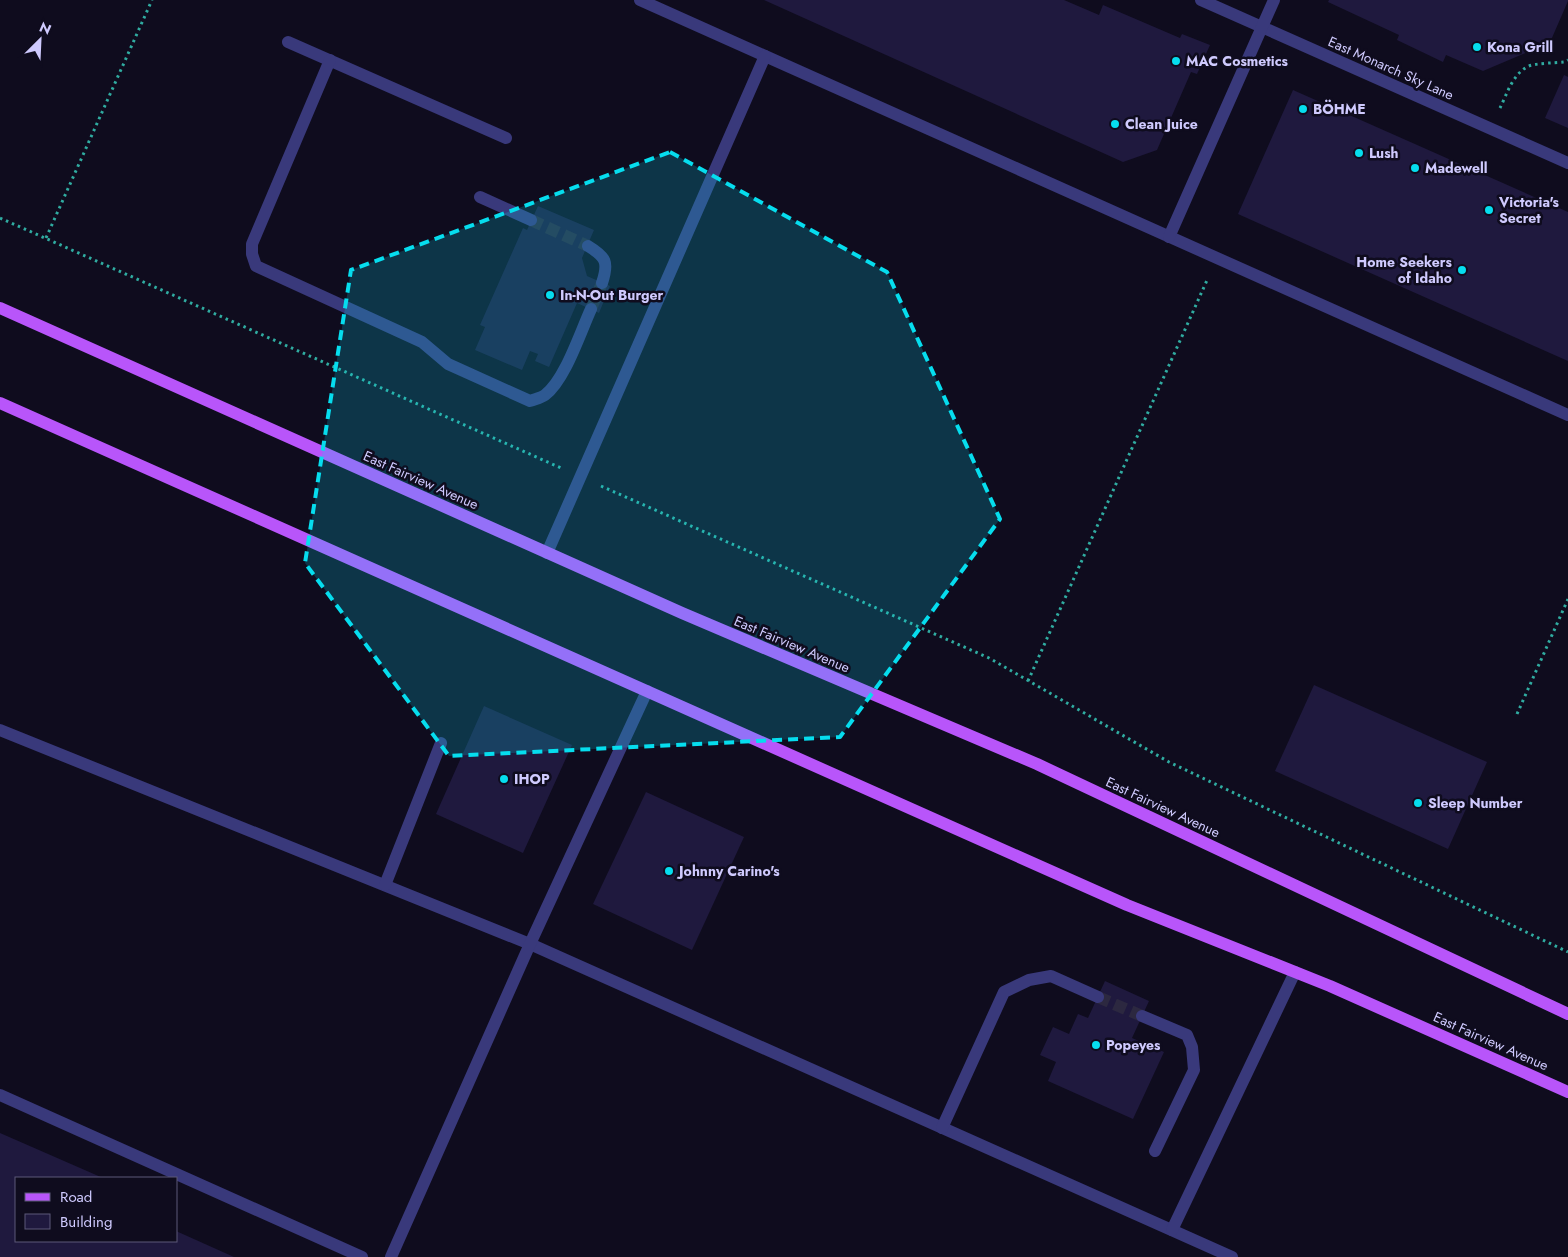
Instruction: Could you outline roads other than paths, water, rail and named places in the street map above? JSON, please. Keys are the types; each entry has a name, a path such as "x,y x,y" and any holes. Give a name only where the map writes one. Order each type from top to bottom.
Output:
{"main road":[{"name":"East Fairview Avenue","path":"0,308 682,613 1037,764 1568,1014"},
{"name":"East Fairview Avenue","path":"0,403 1127,905 1295,972 1568,1092"}],"street":[{"path":"640,0 1568,415"},
{"name":"East Monarch Sky Lane","path":"1201,0 1568,163"},
{"path":"1169,237 1274,0"},
{"path":"288,42 506,138"},
{"path":"547,552 765,56"},
{"path":"330,60 252,244 252,254 256,266 422,342 448,364 530,401 543,397 562,376 591,309"},
{"path":"480,197 531,220"},
{"path":"588,246 598,252 605,260 606,269 602,283"},
{"path":"391,1257 530,944 646,691"},
{"path":"0,730 530,944 1232,1257"},
{"path":"385,885 441,743"},
{"path":"1172,1230 1295,972"},
{"path":"942,1128 1004,992 1029,980 1051,976 1098,997"},
{"path":"1142,1016 1187,1035 1192,1047 1194,1070 1155,1151"},
{"path":"0,1096 362,1257"}],"tunnel":[{"path":"531,220 588,246"},
{"path":"591,309 602,283"},
{"path":"1098,997 1142,1016"}],"place":[{"name":"Kona Grill","path":"1477,47"},
{"name":"MAC Cosmetics","path":"1176,61"},
{"name":"BÖHME","path":"1303,109"},
{"name":"Clean Juice","path":"1115,124"},
{"name":"Lush","path":"1359,153"},
{"name":"Madewell","path":"1415,168"},
{"name":"Victoria's Secret","path":"1489,210"},
{"name":"Home Seekers of Idaho","path":"1462,270"},
{"name":"In-N-Out Burger","path":"550,295"},
{"name":"IHOP","path":"504,779"},
{"name":"Sleep Number","path":"1418,803"},
{"name":"Johnny Carino's","path":"669,871"},
{"name":"Popeyes","path":"1096,1045"}]}
